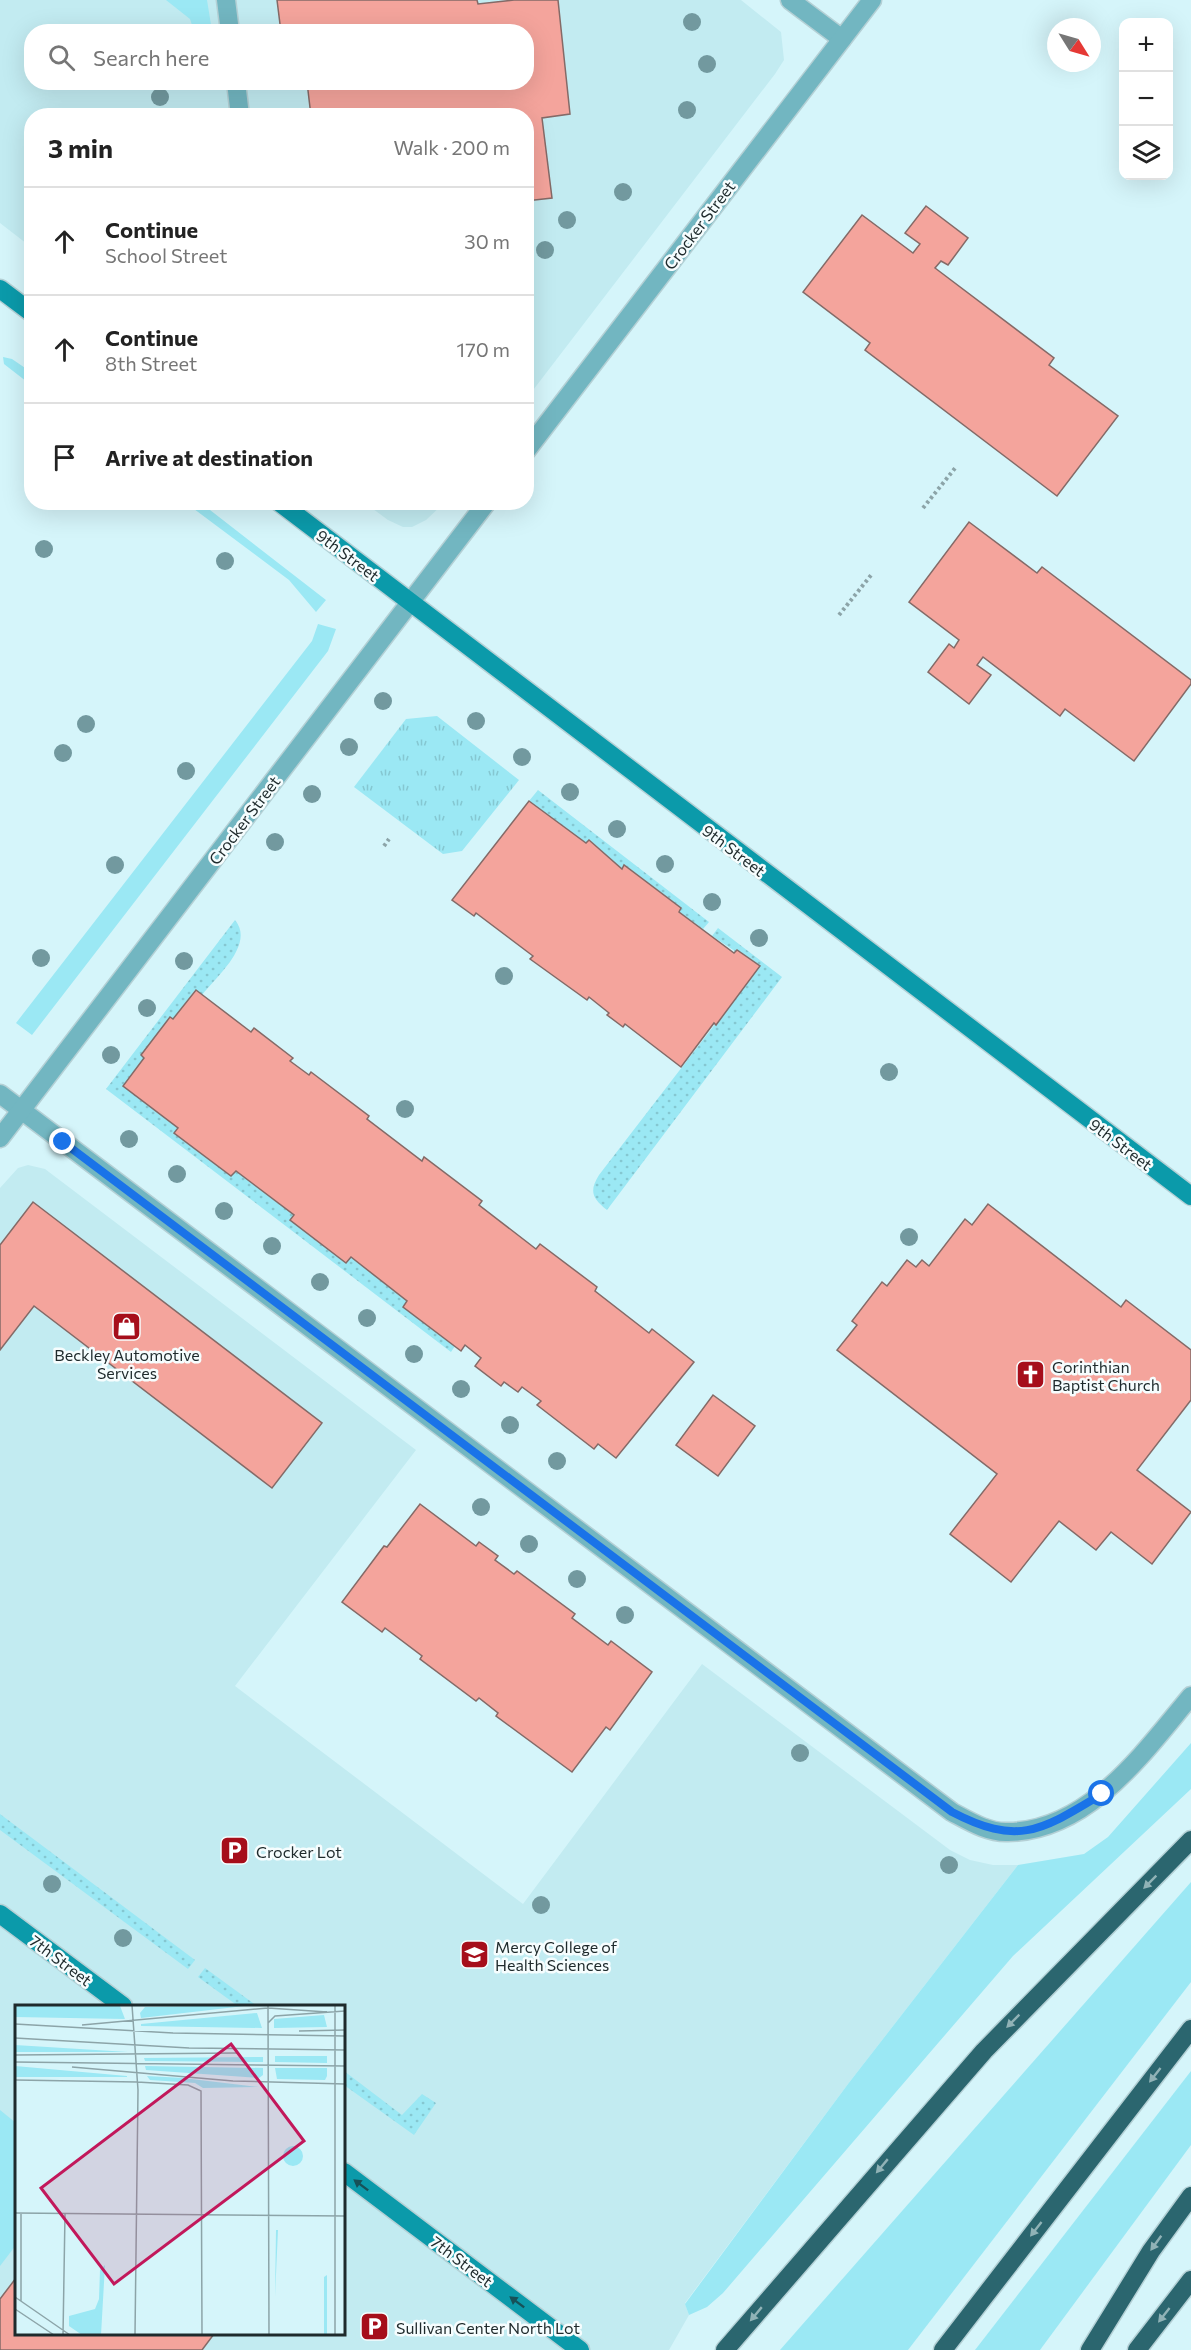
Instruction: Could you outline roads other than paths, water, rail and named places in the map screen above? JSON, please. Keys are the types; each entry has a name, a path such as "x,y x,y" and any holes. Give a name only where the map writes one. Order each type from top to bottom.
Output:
{"highway":[{"path":"725,2350 984,2051 1191,1840"},
{"path":"943,2350 1191,2029"},
{"path":"1090,2350 1151,2251 1191,2196"},
{"path":"1137,2350 1191,2280"}],"street":[{"path":"226,0 229,24"},
{"path":"790,0 842,39"},
{"name":"Crocker Street","path":"534,441 872,0"},
{"path":"237,90 239,108"},
{"path":"0,289 24,308"},
{"name":"9th Street","path":"289,510 1191,1196"},
{"name":"Crocker Street","path":"0,1138 481,510"},
{"path":"0,1094 952,1812 980,1827 1006,1833 1037,1828 1068,1815 1102,1794 1131,1766 1191,1696"},
{"name":"7th Street","path":"0,1914 120,2005"},
{"name":"7th Street","path":"345,2173 580,2350"}],"place":[{"name":"Beckley Automotive Services","path":"127,1326"},
{"name":"Corinthian Baptist Church","path":"1031,1375"},
{"name":"Crocker Lot","path":"235,1851"},
{"name":"Mercy College of Health Sciences","path":"474,1955"},
{"name":"Sullivan Center North Lot","path":"375,2327"}]}
